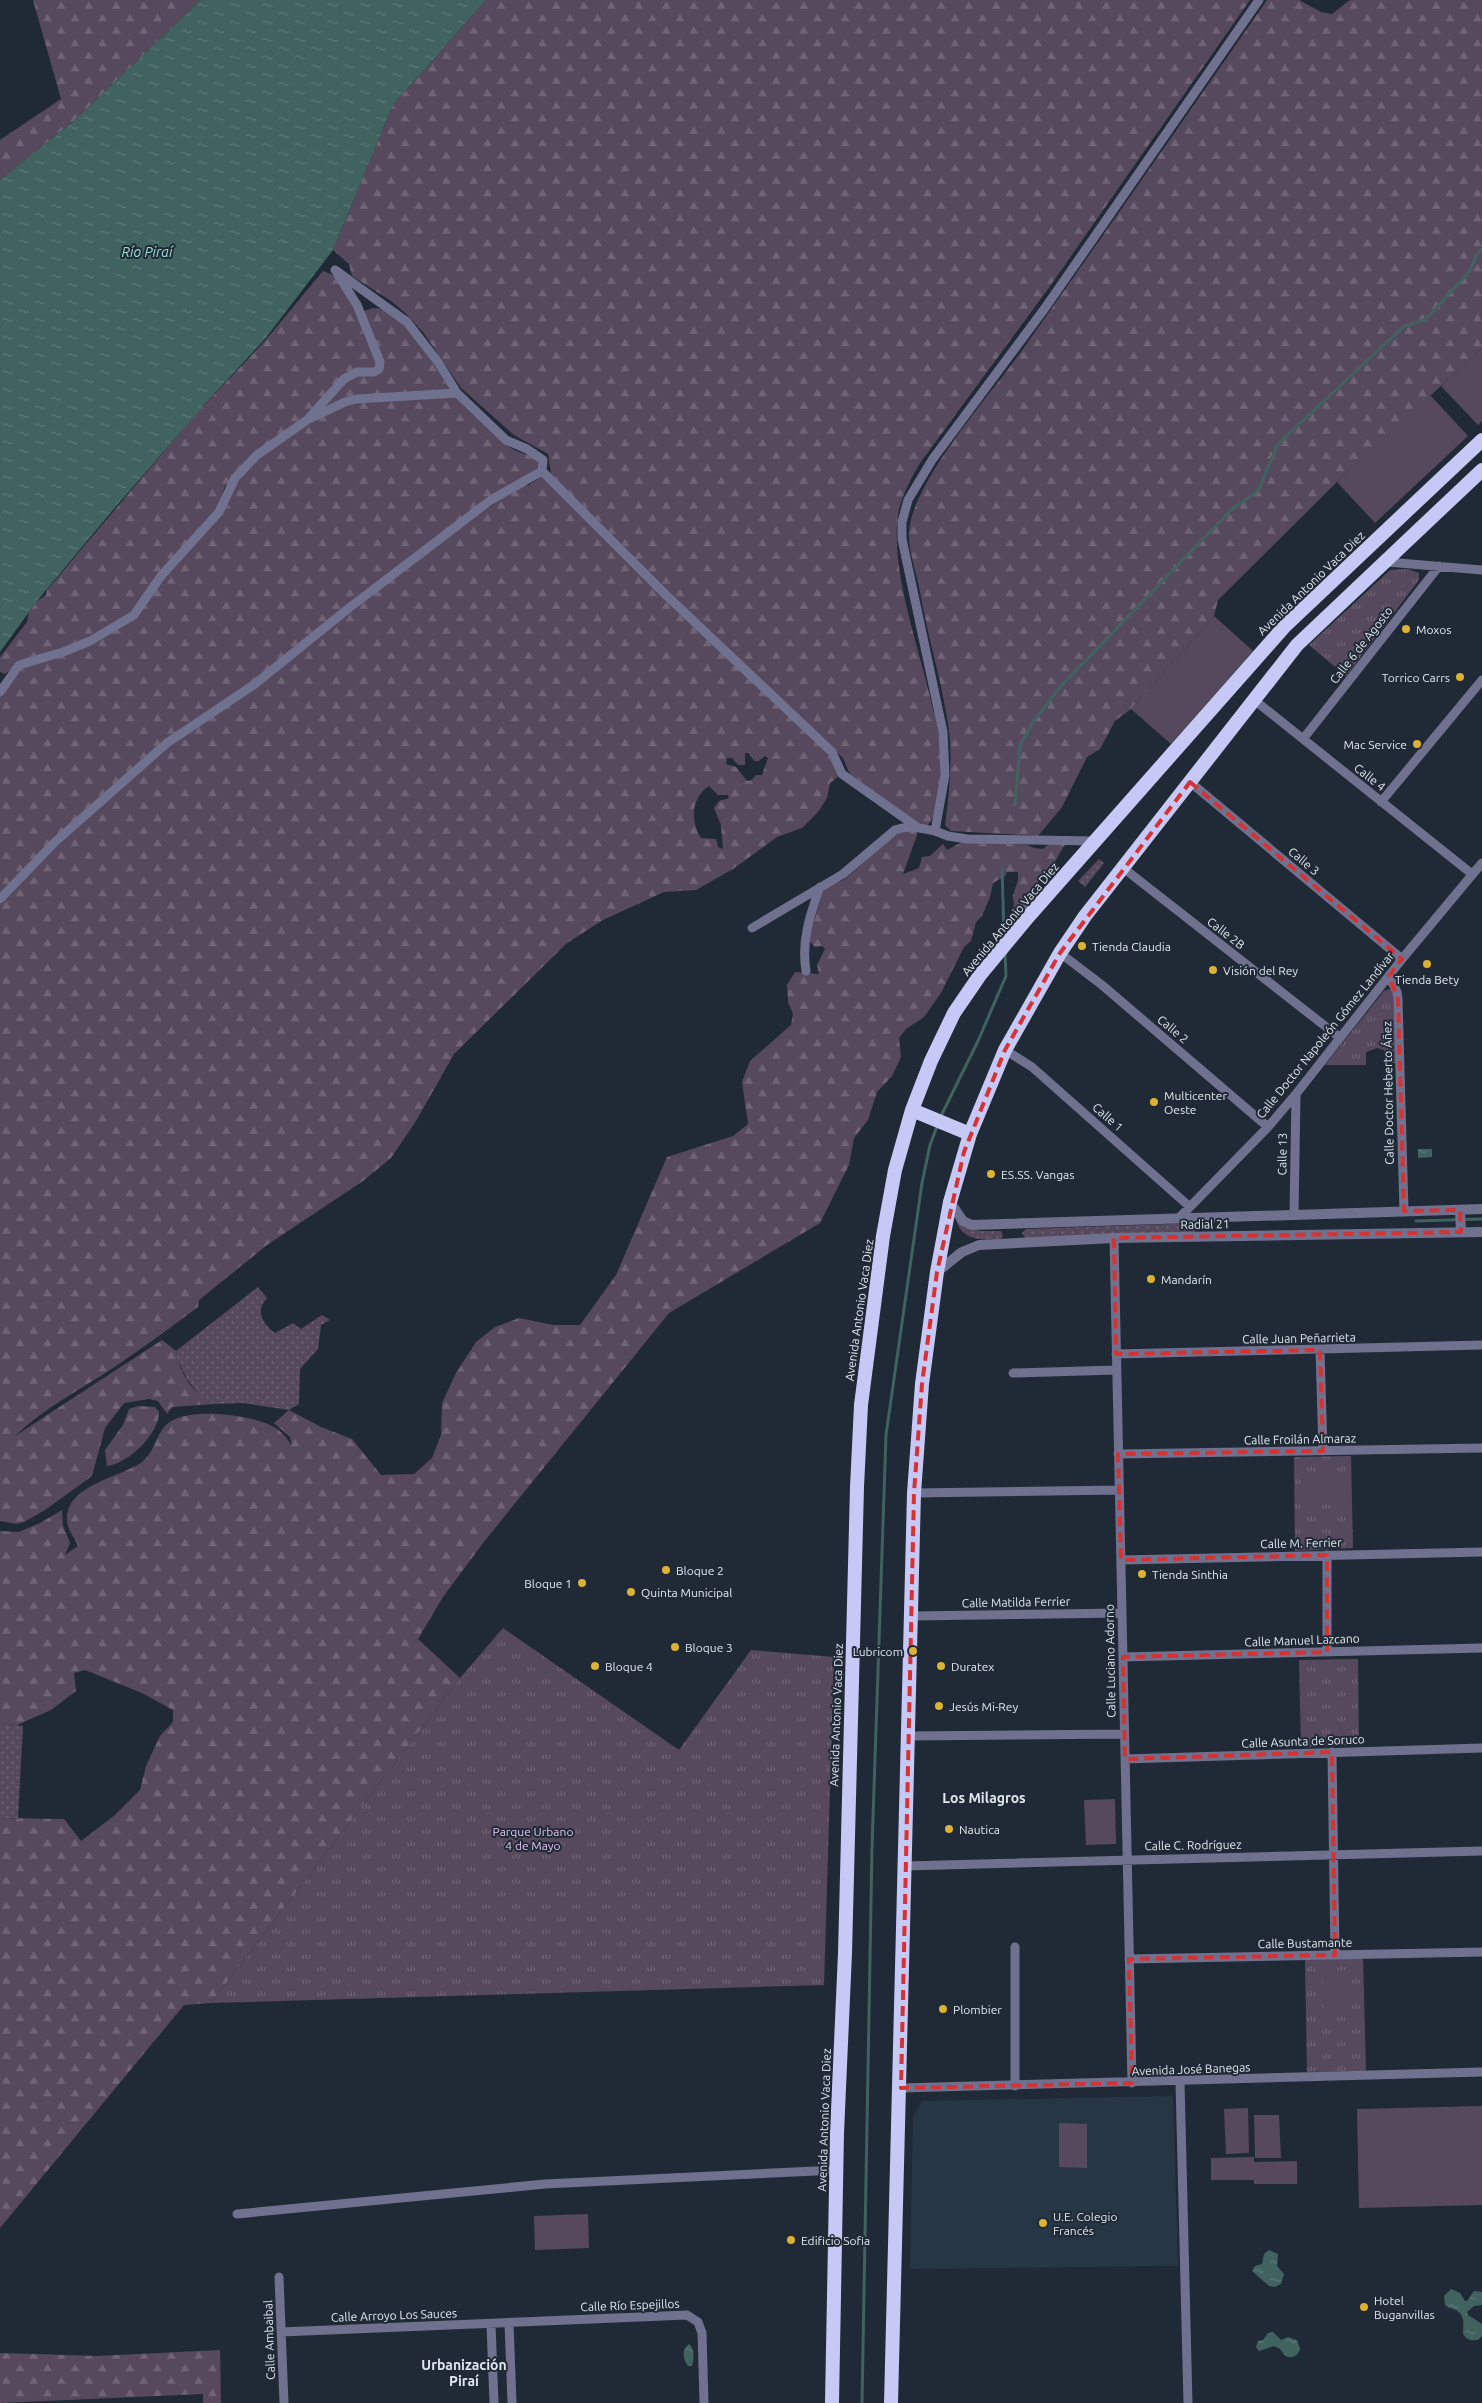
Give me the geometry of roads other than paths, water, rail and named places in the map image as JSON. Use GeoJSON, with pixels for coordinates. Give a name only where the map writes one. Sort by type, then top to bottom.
{"type":"FeatureCollection","features":[{"type":"Feature","properties":{"kind":"highway","name":"Avenida Antonio Vaca Diez"},"geometry":{"type":"LineString","coordinates":[[832,2403],[837,2170],[861,1405],[883,1236],[895,1170],[917,1112],[931,1061],[954,1013],[980,975],[1028,917],[1284,627],[1482,440]]}},
{"type":"Feature","properties":{"kind":"highway"},"geometry":{"type":"LineString","coordinates":[[891,2403],[914,1493],[922,1384],[937,1272],[950,1202],[970,1134],[1005,1050],[1060,953],[1122,867],[1297,645],[1387,562],[1482,470]]}},
{"type":"Feature","properties":{"kind":"highway"},"geometry":{"type":"LineString","coordinates":[[917,1112],[970,1134]]}},
{"type":"Feature","properties":{"kind":"street"},"geometry":{"type":"LineString","coordinates":[[935,831],[945,775],[944,732],[902,539],[902,522],[908,500],[932,460],[1045,308],[1259,0]]}},
{"type":"Feature","properties":{"kind":"street"},"geometry":{"type":"LineString","coordinates":[[307,420],[344,380],[357,372],[374,372],[379,369],[380,362],[357,305],[335,270],[407,322],[438,362],[457,393],[506,440],[527,449],[543,460],[542,471]]}},
{"type":"Feature","properties":{"kind":"street"},"geometry":{"type":"LineString","coordinates":[[0,692],[19,666],[90,641],[134,615],[161,576],[219,512],[228,490],[240,473],[256,455],[307,420],[345,402],[357,399],[457,393]]}},
{"type":"Feature","properties":{"kind":"street"},"geometry":{"type":"LineString","coordinates":[[542,471],[666,595],[832,752],[842,774],[917,827]]}},
{"type":"Feature","properties":{"kind":"street"},"geometry":{"type":"LineString","coordinates":[[0,899],[55,842],[167,743],[255,684],[349,608],[491,500],[542,471]]}},
{"type":"Feature","properties":{"kind":"street"},"geometry":{"type":"LineString","coordinates":[[1387,562],[1482,570]]}},
{"type":"Feature","properties":{"kind":"street","name":"Calle 6 de Agosto"},"geometry":{"type":"LineString","coordinates":[[1303,739],[1439,566]]}},
{"type":"Feature","properties":{"kind":"street"},"geometry":{"type":"LineString","coordinates":[[1381,802],[1482,680]]}},
{"type":"Feature","properties":{"kind":"street","name":"Calle 4"},"geometry":{"type":"LineString","coordinates":[[1253,699],[1472,874]]}},
{"type":"Feature","properties":{"kind":"street","name":"Calle 3"},"geometry":{"type":"LineString","coordinates":[[1190,782],[1402,959]]}},
{"type":"Feature","properties":{"kind":"street"},"geometry":{"type":"LineString","coordinates":[[752,928],[843,874],[894,830],[904,827],[917,827],[948,836],[967,839],[1096,841]]}},
{"type":"Feature","properties":{"kind":"street","name":"Calle Doctor Napoleón Gómez Landívar"},"geometry":{"type":"LineString","coordinates":[[1180,1217],[1268,1127],[1402,959],[1482,864]]}},
{"type":"Feature","properties":{"kind":"street","name":"Calle 2B"},"geometry":{"type":"LineString","coordinates":[[1122,867],[1339,1037]]}},
{"type":"Feature","properties":{"kind":"street"},"geometry":{"type":"LineString","coordinates":[[806,971],[805,936],[820,887]]}},
{"type":"Feature","properties":{"kind":"street","name":"Calle 2"},"geometry":{"type":"LineString","coordinates":[[1060,953],[1102,985],[1268,1127]]}},
{"type":"Feature","properties":{"kind":"street","name":"Calle Doctor Heberto Áñez"},"geometry":{"type":"LineString","coordinates":[[1389,976],[1397,992],[1398,999],[1404,1211]]}},
{"type":"Feature","properties":{"kind":"street","name":"Calle 1"},"geometry":{"type":"LineString","coordinates":[[1005,1050],[1032,1066],[1190,1207]]}},
{"type":"Feature","properties":{"kind":"street","name":"Calle 13"},"geometry":{"type":"LineString","coordinates":[[1294,1214],[1296,1094]]}},
{"type":"Feature","properties":{"kind":"street","name":"Radial 21"},"geometry":{"type":"LineString","coordinates":[[950,1202],[963,1221],[972,1225],[1404,1211],[1460,1212],[1482,1209]]}},
{"type":"Feature","properties":{"kind":"street"},"geometry":{"type":"LineString","coordinates":[[1460,1212],[1461,1230]]}},
{"type":"Feature","properties":{"kind":"street"},"geometry":{"type":"LineString","coordinates":[[1013,1225],[1013,1242]]}},
{"type":"Feature","properties":{"kind":"street","name":"Radial 21"},"geometry":{"type":"LineString","coordinates":[[937,1272],[962,1252],[979,1245],[1013,1242],[1461,1230],[1482,1232]]}},
{"type":"Feature","properties":{"kind":"street","name":"Calle Luciano Adorno"},"geometry":{"type":"LineString","coordinates":[[1114,1238],[1132,2083]]}},
{"type":"Feature","properties":{"kind":"street","name":"Calle Juan Peñarrieta"},"geometry":{"type":"LineString","coordinates":[[1116,1354],[1482,1345]]}},
{"type":"Feature","properties":{"kind":"street"},"geometry":{"type":"LineString","coordinates":[[1320,1350],[1323,1451]]}},
{"type":"Feature","properties":{"kind":"street"},"geometry":{"type":"LineString","coordinates":[[1012,1373],[1116,1370]]}},
{"type":"Feature","properties":{"kind":"street","name":"Calle Froilán Almaraz"},"geometry":{"type":"LineString","coordinates":[[1118,1454],[1482,1448]]}},
{"type":"Feature","properties":{"kind":"street"},"geometry":{"type":"LineString","coordinates":[[914,1493],[1119,1490]]}},
{"type":"Feature","properties":{"kind":"street","name":"Calle M. Ferrier"},"geometry":{"type":"LineString","coordinates":[[1121,1560],[1482,1552]]}},
{"type":"Feature","properties":{"kind":"street"},"geometry":{"type":"LineString","coordinates":[[1327,1555],[1327,1652]]}},
{"type":"Feature","properties":{"kind":"street","name":"Calle Matilda Ferrier"},"geometry":{"type":"LineString","coordinates":[[912,1616],[1122,1613]]}},
{"type":"Feature","properties":{"kind":"street","name":"Calle Manuel Lazcano"},"geometry":{"type":"LineString","coordinates":[[1123,1657],[1482,1648]]}},
{"type":"Feature","properties":{"kind":"street"},"geometry":{"type":"LineString","coordinates":[[909,1736],[1124,1734]]}},
{"type":"Feature","properties":{"kind":"street","name":"Calle Asunta de Soruco"},"geometry":{"type":"LineString","coordinates":[[1125,1759],[1482,1748]]}},
{"type":"Feature","properties":{"kind":"street"},"geometry":{"type":"LineString","coordinates":[[1332,1752],[1335,1955]]}},
{"type":"Feature","properties":{"kind":"street","name":"Calle C. Rodríguez"},"geometry":{"type":"LineString","coordinates":[[905,1866],[1482,1851]]}},
{"type":"Feature","properties":{"kind":"street"},"geometry":{"type":"LineString","coordinates":[[1015,1947],[1015,2086]]}},
{"type":"Feature","properties":{"kind":"street","name":"Calle Bustamante"},"geometry":{"type":"LineString","coordinates":[[1129,1959],[1482,1952]]}},
{"type":"Feature","properties":{"kind":"street","name":"Avenida José Banegas"},"geometry":{"type":"LineString","coordinates":[[900,2088],[1180,2082],[1482,2072]]}},
{"type":"Feature","properties":{"kind":"street"},"geometry":{"type":"LineString","coordinates":[[1180,2082],[1188,2403]]}},
{"type":"Feature","properties":{"kind":"street"},"geometry":{"type":"LineString","coordinates":[[237,2214],[545,2184],[837,2170]]}},
{"type":"Feature","properties":{"kind":"street","name":"Calle Ambaibal"},"geometry":{"type":"LineString","coordinates":[[279,2276],[284,2403]]}},
{"type":"Feature","properties":{"kind":"street","name":"Calle Río Espejillos"},"geometry":{"type":"LineString","coordinates":[[509,2323],[687,2315],[698,2322],[702,2333],[704,2403]]}},
{"type":"Feature","properties":{"kind":"street"},"geometry":{"type":"LineString","coordinates":[[509,2323],[512,2403]]}},
{"type":"Feature","properties":{"kind":"street","name":"Calle Arroyo Los Sauces"},"geometry":{"type":"LineString","coordinates":[[281,2332],[509,2323]]}},
{"type":"Feature","properties":{"kind":"street"},"geometry":{"type":"LineString","coordinates":[[491,2324],[494,2403]]}},
{"type":"Feature","properties":{"kind":"water","name":"Río Piraí"},"geometry":{"type":"Polygon","coordinates":[[[201,0],[486,0],[393,105],[333,250],[265,339],[205,404],[113,510],[37,601],[0,652],[0,180],[74,121],[201,0]]]}},
{"type":"Feature","properties":{"kind":"water"},"geometry":{"type":"Polygon","coordinates":[[[1418,1149],[1432,1149],[1432,1157],[1418,1158],[1418,1149]]]}},
{"type":"Feature","properties":{"kind":"water"},"geometry":{"type":"Polygon","coordinates":[[[1269,2250],[1278,2254],[1277,2266],[1284,2274],[1281,2284],[1275,2287],[1269,2286],[1252,2271],[1255,2266],[1262,2264],[1264,2254],[1269,2250]]]}},
{"type":"Feature","properties":{"kind":"water"},"geometry":{"type":"Polygon","coordinates":[[[1451,2289],[1460,2293],[1465,2301],[1474,2291],[1482,2292],[1482,2305],[1474,2306],[1467,2312],[1468,2315],[1482,2324],[1482,2336],[1478,2340],[1469,2340],[1463,2334],[1461,2315],[1456,2310],[1445,2305],[1444,2296],[1451,2289]]]}},
{"type":"Feature","properties":{"kind":"water"},"geometry":{"type":"Polygon","coordinates":[[[1273,2332],[1281,2340],[1288,2337],[1297,2340],[1300,2349],[1298,2353],[1288,2357],[1274,2346],[1259,2351],[1256,2347],[1258,2341],[1263,2340],[1268,2333],[1273,2332]]]}},
{"type":"Feature","properties":{"kind":"water"},"geometry":{"type":"Polygon","coordinates":[[[689,2344],[694,2357],[692,2366],[688,2366],[684,2358],[686,2346],[689,2344]]]}},
{"type":"Feature","properties":{"kind":"waterway"},"geometry":{"type":"LineString","coordinates":[[1015,805],[1020,745],[1033,722],[1061,686],[1231,510],[1258,491],[1278,444],[1403,327],[1426,319],[1469,272],[1477,254],[1482,249]]}},
{"type":"Feature","properties":{"kind":"waterway"},"geometry":{"type":"LineString","coordinates":[[1002,867],[1004,937]]}},
{"type":"Feature","properties":{"kind":"waterway"},"geometry":{"type":"LineString","coordinates":[[940,1118],[978,1041],[1006,976],[1005,951]]}},
{"type":"Feature","properties":{"kind":"waterway"},"geometry":{"type":"LineString","coordinates":[[862,2403],[872,1847],[886,1435],[922,1183],[930,1145],[938,1124]]}},
{"type":"Feature","properties":{"kind":"waterway"},"geometry":{"type":"LineString","coordinates":[[1416,1221],[1482,1219]]}},
{"type":"Feature","properties":{"kind":"place","name":"Moxos"},"geometry":{"type":"Point","coordinates":[1406,629]}},
{"type":"Feature","properties":{"kind":"place","name":"Torrico Carrs"},"geometry":{"type":"Point","coordinates":[1460,677]}},
{"type":"Feature","properties":{"kind":"place","name":"Mac Service"},"geometry":{"type":"Point","coordinates":[1417,744]}},
{"type":"Feature","properties":{"kind":"place","name":"Tienda Claudia"},"geometry":{"type":"Point","coordinates":[1082,946]}},
{"type":"Feature","properties":{"kind":"place","name":"Tienda Bety"},"geometry":{"type":"Point","coordinates":[1427,964]}},
{"type":"Feature","properties":{"kind":"place","name":"Visión del Rey"},"geometry":{"type":"Point","coordinates":[1213,970]}},
{"type":"Feature","properties":{"kind":"place","name":"Multicenter Oeste"},"geometry":{"type":"Point","coordinates":[1154,1102]}},
{"type":"Feature","properties":{"kind":"place","name":"ES.SS. Vangas"},"geometry":{"type":"Point","coordinates":[991,1174]}},
{"type":"Feature","properties":{"kind":"place","name":"Mandarín"},"geometry":{"type":"Point","coordinates":[1151,1279]}},
{"type":"Feature","properties":{"kind":"place","name":"Bloque 2"},"geometry":{"type":"Point","coordinates":[666,1570]}},
{"type":"Feature","properties":{"kind":"place","name":"Tienda Sinthia"},"geometry":{"type":"Point","coordinates":[1142,1574]}},
{"type":"Feature","properties":{"kind":"place","name":"Bloque 1"},"geometry":{"type":"Point","coordinates":[582,1583]}},
{"type":"Feature","properties":{"kind":"place","name":"Quinta Municipal"},"geometry":{"type":"Point","coordinates":[631,1592]}},
{"type":"Feature","properties":{"kind":"place","name":"Bloque 3"},"geometry":{"type":"Point","coordinates":[675,1647]}},
{"type":"Feature","properties":{"kind":"place","name":"Lubricom"},"geometry":{"type":"Point","coordinates":[913,1651]}},
{"type":"Feature","properties":{"kind":"place","name":"Bloque 4"},"geometry":{"type":"Point","coordinates":[595,1666]}},
{"type":"Feature","properties":{"kind":"place","name":"Duratex"},"geometry":{"type":"Point","coordinates":[941,1666]}},
{"type":"Feature","properties":{"kind":"place","name":"Jesús Mi-Rey"},"geometry":{"type":"Point","coordinates":[939,1706]}},
{"type":"Feature","properties":{"kind":"place","name":"Nautica"},"geometry":{"type":"Point","coordinates":[949,1829]}},
{"type":"Feature","properties":{"kind":"place","name":"Plombier"},"geometry":{"type":"Point","coordinates":[943,2009]}},
{"type":"Feature","properties":{"kind":"place","name":"U.E. Colegio Francés"},"geometry":{"type":"Point","coordinates":[1043,2223]}},
{"type":"Feature","properties":{"kind":"place","name":"Edificio Sofia"},"geometry":{"type":"Point","coordinates":[791,2240]}},
{"type":"Feature","properties":{"kind":"place","name":"Hotel Buganvillas"},"geometry":{"type":"Point","coordinates":[1364,2307]}},
{"type":"Feature","properties":{"kind":"district","name":"Los Milagros"},"geometry":{"type":"Point","coordinates":[984,1798]}},
{"type":"Feature","properties":{"kind":"district","name":"Urbanización Piraí"},"geometry":{"type":"Point","coordinates":[464,2374]}},
{"type":"Feature","properties":{"kind":"park label","name":"Parque Urbano 4 de Mayo"},"geometry":{"type":"Point","coordinates":[533,1838]}}]}
